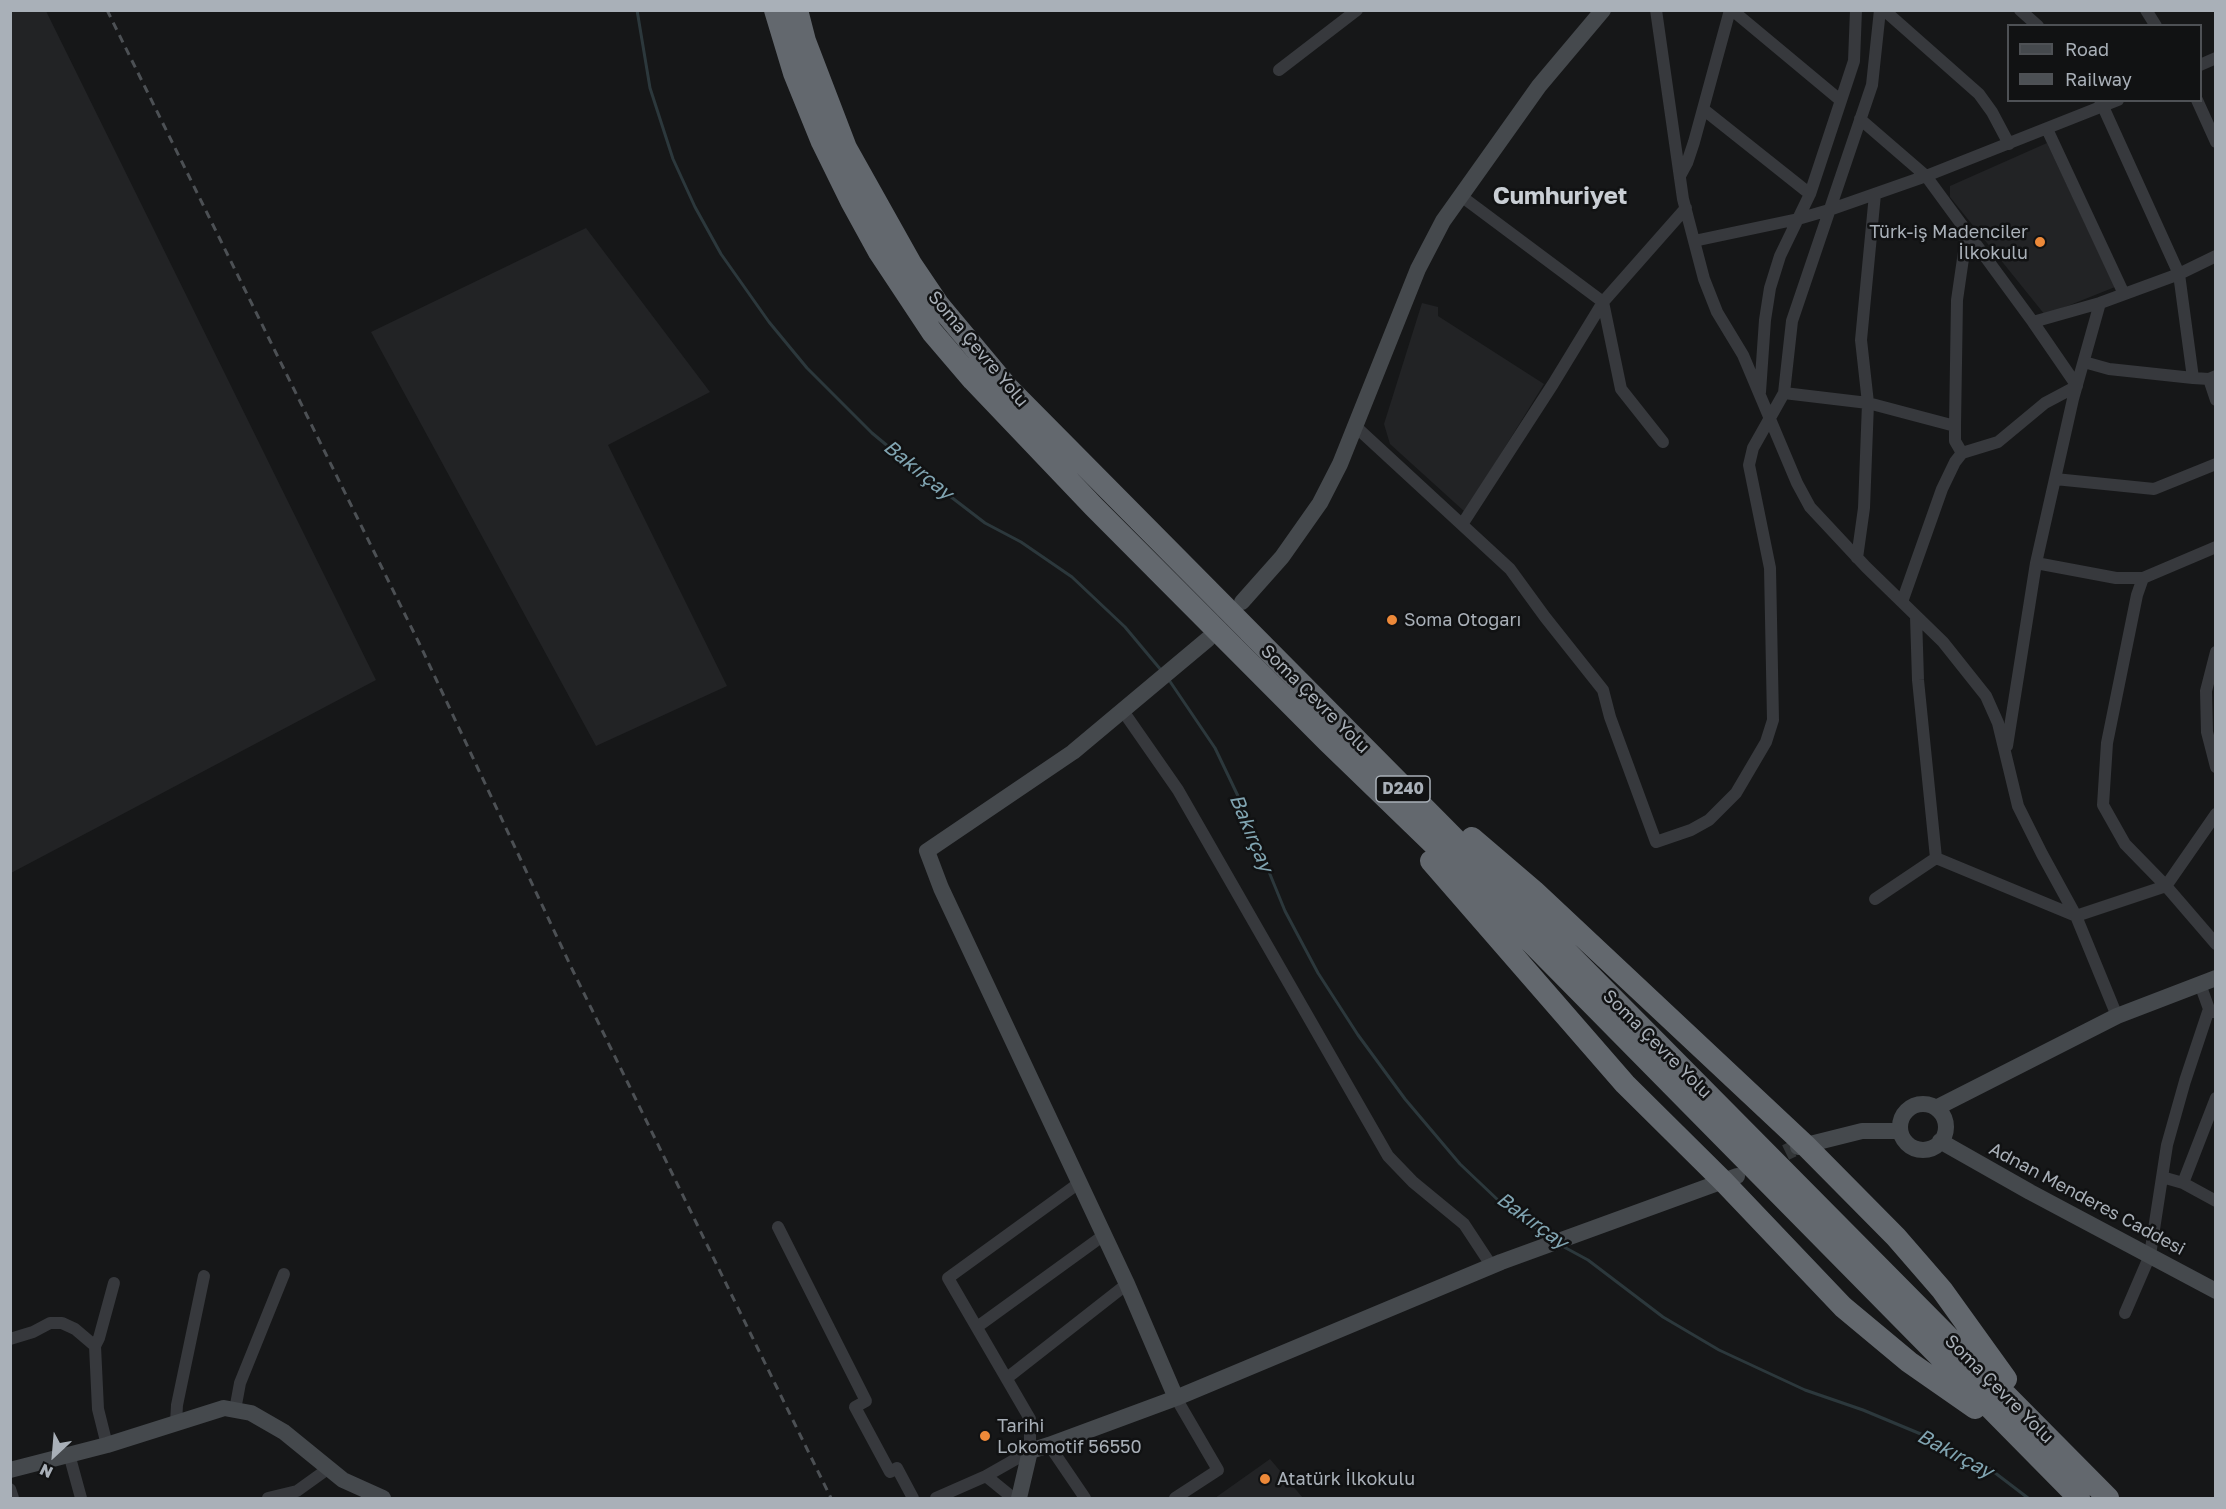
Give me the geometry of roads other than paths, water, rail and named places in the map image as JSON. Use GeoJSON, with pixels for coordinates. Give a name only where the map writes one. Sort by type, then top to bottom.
{"type":"FeatureCollection","features":[{"type":"Feature","properties":{"kind":"highway","name":"Soma Çevre Yolu"},"geometry":{"type":"LineString","coordinates":[[775,10],[794,73],[822,142],[851,201],[879,252],[932,332],[973,380],[1094,507],[1334,734],[2108,1498]]}},
{"type":"Feature","properties":{"kind":"highway","name":"Soma Çevre Yolu"},"geometry":{"type":"LineString","coordinates":[[796,10],[805,41],[846,148],[911,264],[938,304],[1009,389],[1446,856],[2079,1498]]}},
{"type":"Feature","properties":{"kind":"highway"},"geometry":{"type":"LineString","coordinates":[[1334,734],[1534,891],[1743,1088],[1799,1147],[1896,1237],[1942,1290],[1994,1365],[2083,1473]]}},
{"type":"Feature","properties":{"kind":"highway"},"geometry":{"type":"LineString","coordinates":[[1334,734],[1625,1084],[1730,1179],[1843,1307],[1909,1362],[1974,1407],[2043,1462]]}},
{"type":"Feature","properties":{"kind":"main road"},"geometry":{"type":"LineString","coordinates":[[1242,602],[1282,557],[1320,503],[1355,426],[1418,269],[1443,221],[1539,86],[1603,10]]}},
{"type":"Feature","properties":{"kind":"main road"},"geometry":{"type":"LineString","coordinates":[[1176,1398],[1128,1284],[941,888],[927,851],[1073,752],[1202,644]]}},
{"type":"Feature","properties":{"kind":"main road"},"geometry":{"type":"LineString","coordinates":[[1936,1108],[2117,1016],[2208,981]]}},
{"type":"Feature","properties":{"kind":"main road"},"geometry":{"type":"LineString","coordinates":[[1923,1104],[1936,1108],[1941,1113],[1946,1127],[1941,1142],[1921,1149],[1907,1143],[1900,1131],[1902,1117],[1910,1107],[1923,1104]]}},
{"type":"Feature","properties":{"kind":"main road"},"geometry":{"type":"LineString","coordinates":[[1799,1147],[1863,1131],[1900,1131]]}},
{"type":"Feature","properties":{"kind":"main road","name":"Adnan Menderes Caddesi"},"geometry":{"type":"LineString","coordinates":[[1941,1142],[2216,1291]]}},
{"type":"Feature","properties":{"kind":"main road"},"geometry":{"type":"LineString","coordinates":[[1019,1498],[1030,1451],[1176,1398],[1496,1263],[1730,1179]]}},
{"type":"Feature","properties":{"kind":"main road"},"geometry":{"type":"LineString","coordinates":[[10,1470],[107,1444],[224,1408],[251,1413],[284,1431],[343,1480],[383,1498]]}},
{"type":"Feature","properties":{"kind":"street"},"geometry":{"type":"LineString","coordinates":[[1279,70],[1357,10]]}},
{"type":"Feature","properties":{"kind":"street"},"geometry":{"type":"LineString","coordinates":[[1656,10],[1686,208],[1704,279],[1717,312],[1743,355],[1797,483],[1810,507],[1857,558],[1943,642],[1986,696],[1998,723],[2018,806],[2076,915],[2117,1016]]}},
{"type":"Feature","properties":{"kind":"street"},"geometry":{"type":"LineString","coordinates":[[1680,176],[1687,163],[1731,10],[1840,100]]}},
{"type":"Feature","properties":{"kind":"street"},"geometry":{"type":"LineString","coordinates":[[1760,395],[1765,320],[1770,288],[1780,256],[1810,194],[1854,61],[1856,10]]}},
{"type":"Feature","properties":{"kind":"street"},"geometry":{"type":"LineString","coordinates":[[1355,426],[1463,523],[1510,569],[1603,690],[1610,717],[1656,842],[1691,830],[1709,820],[1736,793],[1766,742],[1773,720],[1770,568],[1749,465],[1753,448],[1785,393],[1792,321],[1872,85],[1882,10]]}},
{"type":"Feature","properties":{"kind":"street"},"geometry":{"type":"LineString","coordinates":[[1882,10],[1979,94],[1992,112],[2009,144]]}},
{"type":"Feature","properties":{"kind":"street"},"geometry":{"type":"LineString","coordinates":[[2020,10],[2035,24]]}},
{"type":"Feature","properties":{"kind":"street"},"geometry":{"type":"LineString","coordinates":[[2146,10],[2155,24]]}},
{"type":"Feature","properties":{"kind":"street"},"geometry":{"type":"LineString","coordinates":[[2202,64],[2216,58]]}},
{"type":"Feature","properties":{"kind":"street"},"geometry":{"type":"LineString","coordinates":[[2198,102],[2216,142]]}},
{"type":"Feature","properties":{"kind":"street"},"geometry":{"type":"LineString","coordinates":[[1694,241],[1798,219],[1829,210],[2009,144],[2102,104],[2179,274],[2193,378]]}},
{"type":"Feature","properties":{"kind":"street"},"geometry":{"type":"LineString","coordinates":[[1702,109],[1810,194]]}},
{"type":"Feature","properties":{"kind":"street"},"geometry":{"type":"LineString","coordinates":[[1860,119],[1926,176],[2077,386]]}},
{"type":"Feature","properties":{"kind":"street"},"geometry":{"type":"LineString","coordinates":[[2047,129],[2124,294]]}},
{"type":"Feature","properties":{"kind":"street"},"geometry":{"type":"LineString","coordinates":[[1857,558],[1864,508],[1868,403],[1861,340],[1875,194]]}},
{"type":"Feature","properties":{"kind":"street"},"geometry":{"type":"LineString","coordinates":[[1461,196],[1603,302],[1621,389],[1663,442]]}},
{"type":"Feature","properties":{"kind":"street"},"geometry":{"type":"LineString","coordinates":[[1463,523],[1603,302],[1686,208]]}},
{"type":"Feature","properties":{"kind":"street"},"geometry":{"type":"LineString","coordinates":[[1962,453],[1955,441],[1955,426],[1958,300],[1966,231]]}},
{"type":"Feature","properties":{"kind":"street"},"geometry":{"type":"LineString","coordinates":[[2033,322],[2100,303],[2179,274],[2216,256]]}},
{"type":"Feature","properties":{"kind":"street"},"geometry":{"type":"LineString","coordinates":[[2006,753],[2036,563],[2077,386],[2100,303]]}},
{"type":"Feature","properties":{"kind":"street"},"geometry":{"type":"LineString","coordinates":[[2084,362],[2109,369],[2193,378],[2212,377],[2216,400]]}},
{"type":"Feature","properties":{"kind":"street"},"geometry":{"type":"LineString","coordinates":[[1902,602],[1942,489],[1962,453],[1998,442],[2045,404],[2077,386]]}},
{"type":"Feature","properties":{"kind":"street"},"geometry":{"type":"LineString","coordinates":[[1785,393],[1868,403],[1955,426]]}},
{"type":"Feature","properties":{"kind":"street"},"geometry":{"type":"LineString","coordinates":[[2055,479],[2154,489],[2216,464]]}},
{"type":"Feature","properties":{"kind":"street"},"geometry":{"type":"LineString","coordinates":[[2036,563],[2116,578],[2143,578],[2216,547]]}},
{"type":"Feature","properties":{"kind":"street"},"geometry":{"type":"LineString","coordinates":[[2143,578],[2137,595],[2107,743],[2103,805],[2125,844],[2166,886],[2216,944]]}},
{"type":"Feature","properties":{"kind":"street"},"geometry":{"type":"LineString","coordinates":[[1916,616],[1918,680],[1936,858]]}},
{"type":"Feature","properties":{"kind":"street"},"geometry":{"type":"LineString","coordinates":[[2216,652],[2206,692],[2207,732],[2216,766]]}},
{"type":"Feature","properties":{"kind":"street"},"geometry":{"type":"LineString","coordinates":[[1123,711],[1178,790],[1388,1156],[1413,1182],[1464,1224],[1496,1263]]}},
{"type":"Feature","properties":{"kind":"street"},"geometry":{"type":"LineString","coordinates":[[1936,858],[2076,915],[2166,886],[2216,814]]}},
{"type":"Feature","properties":{"kind":"street"},"geometry":{"type":"LineString","coordinates":[[1875,900],[1936,858]]}},
{"type":"Feature","properties":{"kind":"street"},"geometry":{"type":"LineString","coordinates":[[2125,1313],[2150,1255],[2170,1134],[2212,1011],[2208,981]]}},
{"type":"Feature","properties":{"kind":"street"},"geometry":{"type":"LineString","coordinates":[[2183,1183],[2216,1098]]}},
{"type":"Feature","properties":{"kind":"street"},"geometry":{"type":"LineString","coordinates":[[2162,1177],[2183,1183],[2216,1201]]}},
{"type":"Feature","properties":{"kind":"street"},"geometry":{"type":"LineString","coordinates":[[936,1498],[987,1476],[1030,1451],[1030,1419],[948,1278],[1079,1183]]}},
{"type":"Feature","properties":{"kind":"street"},"geometry":{"type":"LineString","coordinates":[[778,1227],[866,1401],[855,1407],[890,1472],[897,1468],[914,1498]]}},
{"type":"Feature","properties":{"kind":"street"},"geometry":{"type":"LineString","coordinates":[[977,1327],[1104,1235]]}},
{"type":"Feature","properties":{"kind":"street"},"geometry":{"type":"LineString","coordinates":[[236,1410],[240,1383],[285,1274]]}},
{"type":"Feature","properties":{"kind":"street"},"geometry":{"type":"LineString","coordinates":[[176,1423],[177,1405],[204,1276]]}},
{"type":"Feature","properties":{"kind":"street"},"geometry":{"type":"LineString","coordinates":[[107,1444],[98,1409],[95,1346],[114,1283]]}},
{"type":"Feature","properties":{"kind":"street"},"geometry":{"type":"LineString","coordinates":[[1007,1378],[1128,1284]]}},
{"type":"Feature","properties":{"kind":"street"},"geometry":{"type":"LineString","coordinates":[[10,1339],[33,1332],[50,1323],[62,1323],[75,1329],[95,1346]]}},
{"type":"Feature","properties":{"kind":"street"},"geometry":{"type":"LineString","coordinates":[[1176,1398],[1218,1470],[1181,1497]]}},
{"type":"Feature","properties":{"kind":"street"},"geometry":{"type":"LineString","coordinates":[[1049,1445],[1085,1498]]}},
{"type":"Feature","properties":{"kind":"street"},"geometry":{"type":"LineString","coordinates":[[69,1454],[81,1498]]}},
{"type":"Feature","properties":{"kind":"street"},"geometry":{"type":"LineString","coordinates":[[268,1498],[297,1491],[329,1468]]}},
{"type":"Feature","properties":{"kind":"street"},"geometry":{"type":"LineString","coordinates":[[987,1476],[1013,1498]]}},
{"type":"Feature","properties":{"kind":"street"},"geometry":{"type":"LineString","coordinates":[[10,1489],[13,1498]]}},
{"type":"Feature","properties":{"kind":"waterway","name":"Bakırçay"},"geometry":{"type":"LineString","coordinates":[[637,10],[650,88],[673,159],[695,207],[721,254],[769,322],[807,368],[872,433],[985,523],[1021,542],[1072,577],[1125,627],[1161,670]]}},
{"type":"Feature","properties":{"kind":"waterway","name":"Bakırçay"},"geometry":{"type":"LineString","coordinates":[[1169,680],[1215,748],[1238,796],[1285,911],[1318,973],[1358,1035],[1405,1099],[1460,1164],[1499,1201],[1551,1239]]}},
{"type":"Feature","properties":{"kind":"waterway","name":"Bakırçay"},"geometry":{"type":"LineString","coordinates":[[1564,1247],[1588,1260],[1663,1317],[1719,1350],[1805,1390],[1863,1410],[1928,1437],[1990,1469],[2028,1498]]}},
{"type":"Feature","properties":{"kind":"tunnel"},"geometry":{"type":"LineString","coordinates":[[1764,1163],[1793,1149]]}},
{"type":"Feature","properties":{"kind":"railway"},"geometry":{"type":"LineString","coordinates":[[107,10],[420,645],[573,971],[831,1498]]}},
{"type":"Feature","properties":{"kind":"place","name":"Türk-iş Madenciler İlkokulu"},"geometry":{"type":"Point","coordinates":[2040,242]}},
{"type":"Feature","properties":{"kind":"place","name":"Soma Otogarı"},"geometry":{"type":"Point","coordinates":[1392,620]}},
{"type":"Feature","properties":{"kind":"place","name":"Tarihi Lokomotif 56550"},"geometry":{"type":"Point","coordinates":[985,1436]}},
{"type":"Feature","properties":{"kind":"place","name":"Atatürk İlkokulu"},"geometry":{"type":"Point","coordinates":[1265,1479]}},
{"type":"Feature","properties":{"kind":"district","name":"Cumhuriyet"},"geometry":{"type":"Point","coordinates":[1560,196]}}]}
